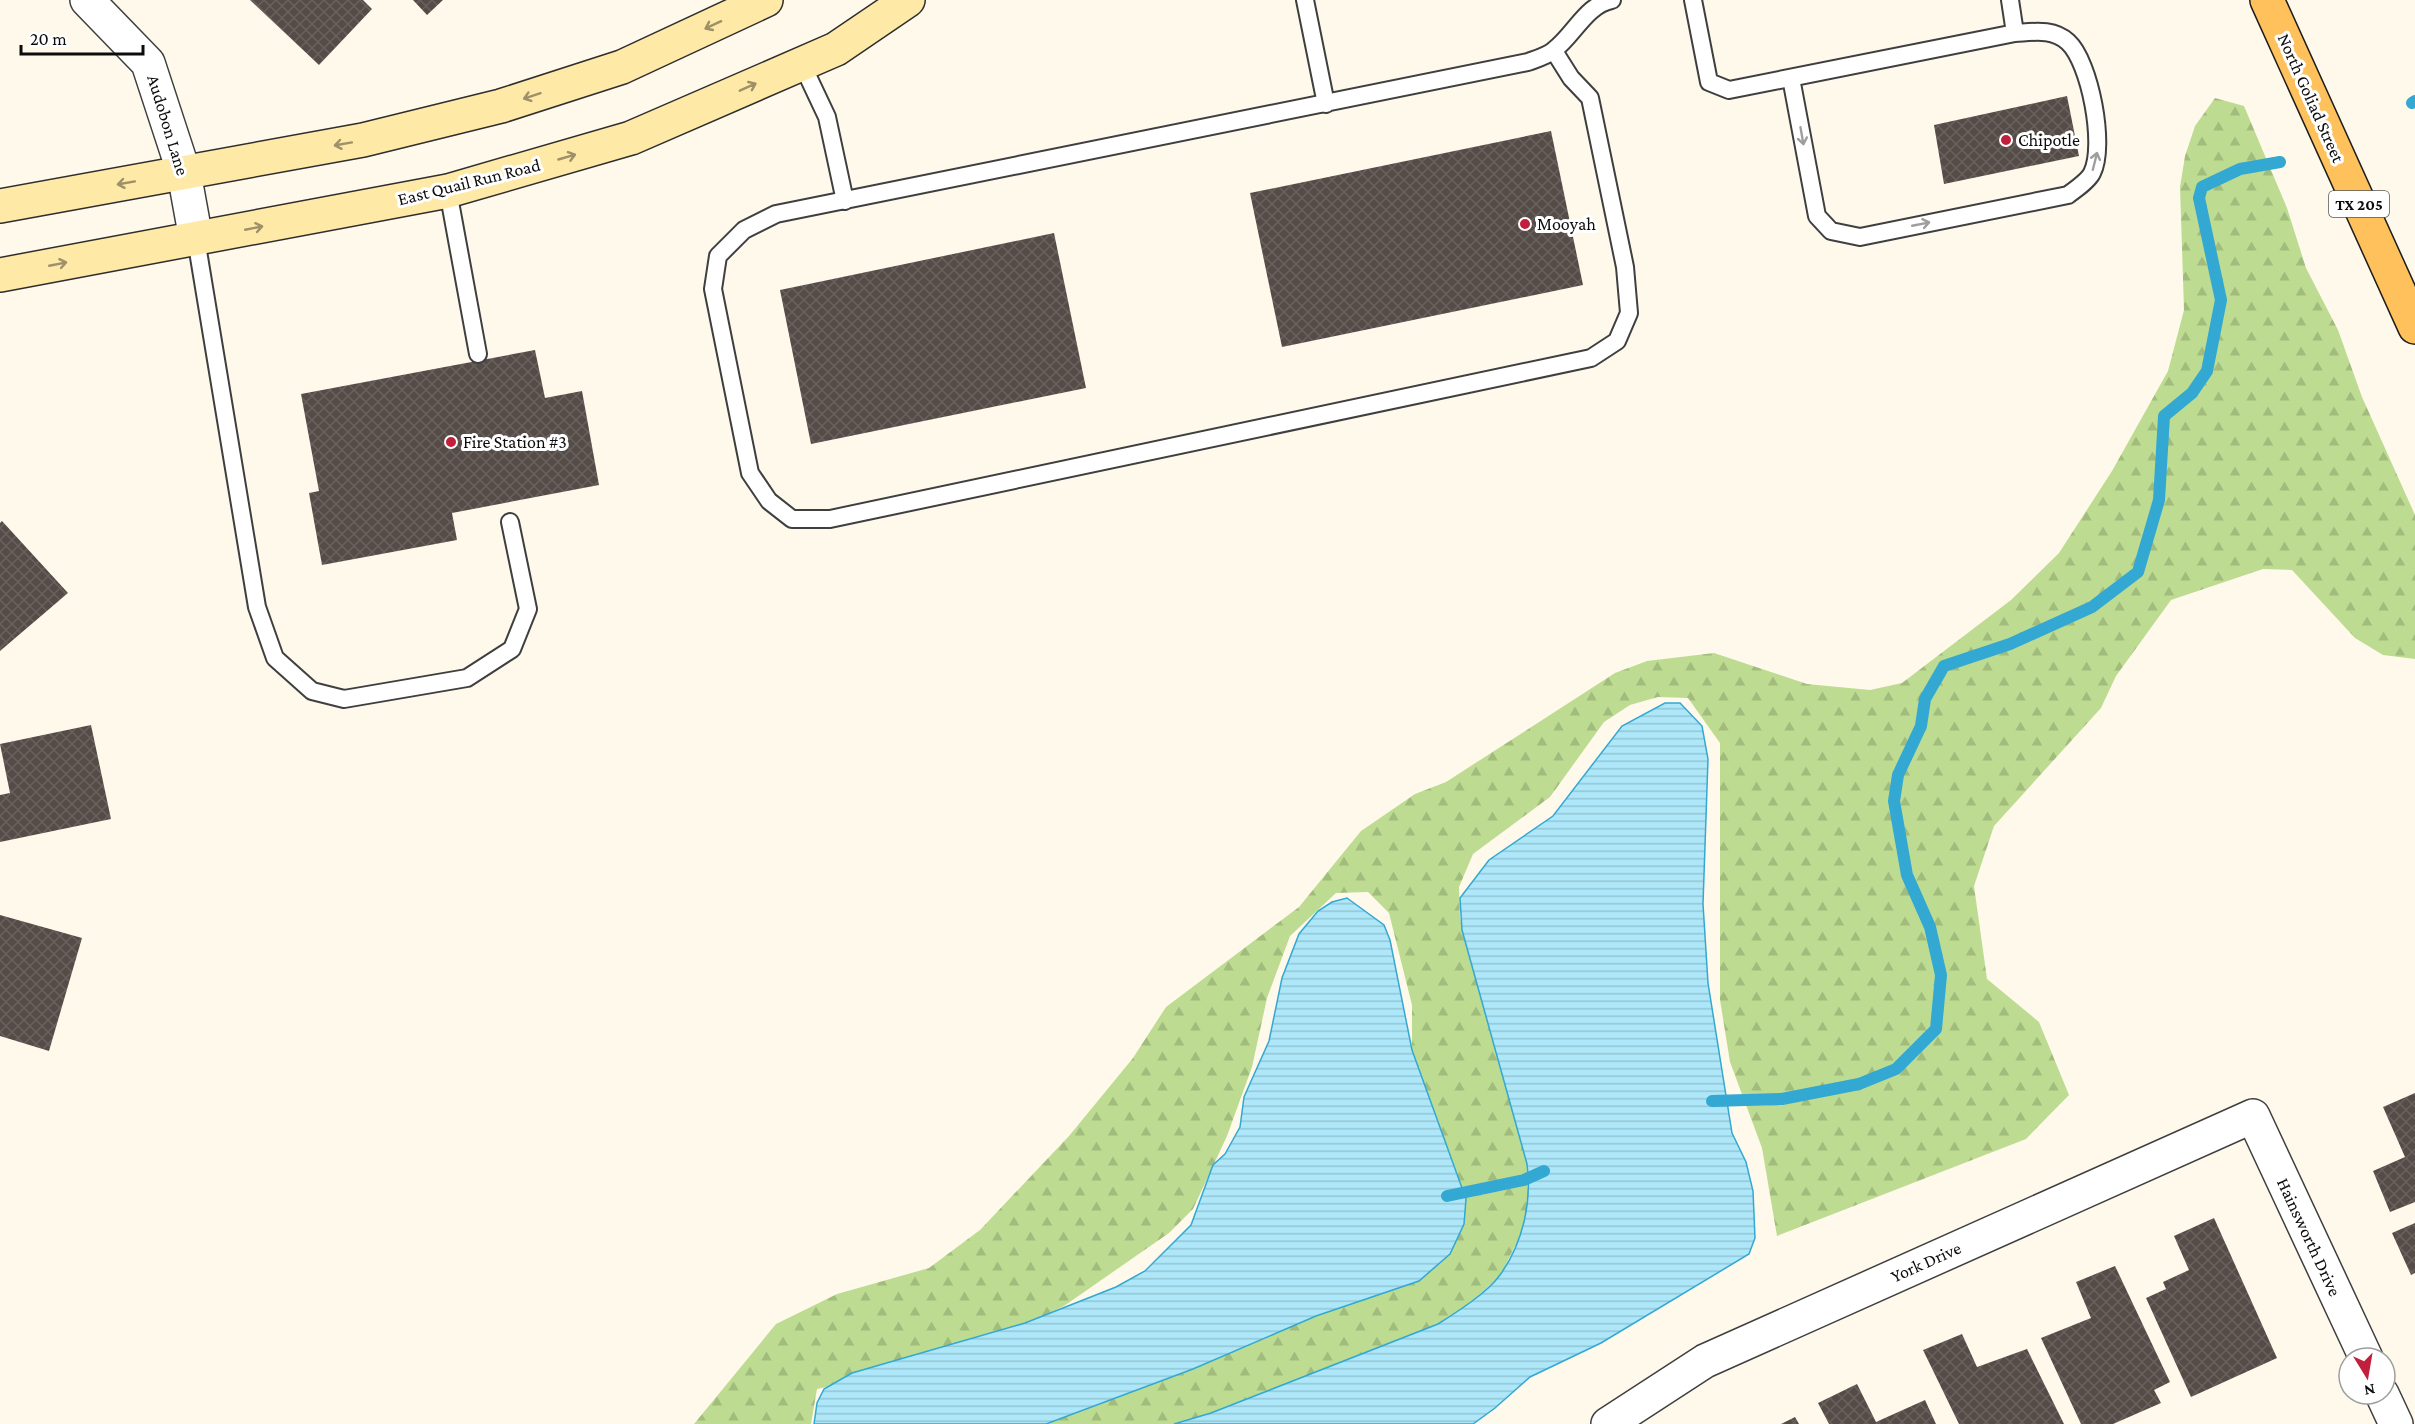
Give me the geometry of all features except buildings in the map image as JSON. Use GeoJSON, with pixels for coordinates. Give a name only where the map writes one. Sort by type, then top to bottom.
{"type":"FeatureCollection","features":[{"type":"Feature","properties":{"kind":"main road","name":"North Goliad Street"},"geometry":{"type":"LineString","coordinates":[[2266,0],[2415,327]]}},
{"type":"Feature","properties":{"kind":"street","name":"Audobon Lane"},"geometry":{"type":"LineString","coordinates":[[89,0],[148,63],[184,173],[196,239]]}},
{"type":"Feature","properties":{"kind":"street"},"geometry":{"type":"LineString","coordinates":[[0,206],[363,140],[501,106],[622,67],[766,0]]}},
{"type":"Feature","properties":{"kind":"street","name":"East Quail Run Road"},"geometry":{"type":"LineString","coordinates":[[0,275],[448,191],[631,138],[836,49],[908,0]]}},
{"type":"Feature","properties":{"kind":"street","name":"Hainsworth Drive"},"geometry":{"type":"LineString","coordinates":[[2253,1116],[2360,1346]]}},
{"type":"Feature","properties":{"kind":"street","name":"York Drive"},"geometry":{"type":"LineString","coordinates":[[1608,1424],[1704,1361],[2253,1116]]}},
{"type":"Feature","properties":{"kind":"street"},"geometry":{"type":"LineString","coordinates":[[2388,1406],[2396,1424]]}},
{"type":"Feature","properties":{"kind":"lane"},"geometry":{"type":"LineString","coordinates":[[1305,0],[1326,104]]}},
{"type":"Feature","properties":{"kind":"lane"},"geometry":{"type":"LineString","coordinates":[[1554,51],[1571,78],[1590,98],[1625,267],[1629,313],[1617,341],[1591,358],[830,519],[792,519],[769,501],[750,473],[713,289],[718,256],[744,230],[776,214],[1528,62],[1554,51],[1580,21],[1607,1],[1612,0]]}},
{"type":"Feature","properties":{"kind":"lane"},"geometry":{"type":"LineString","coordinates":[[1693,0],[1709,82],[1729,90],[2015,33],[2046,31],[2068,42],[2085,71],[2096,119],[2098,153],[2092,174],[2068,195],[1860,237],[1831,231],[1817,216],[1791,78]]}},
{"type":"Feature","properties":{"kind":"lane"},"geometry":{"type":"LineString","coordinates":[[2010,0],[2015,33]]}},
{"type":"Feature","properties":{"kind":"lane"},"geometry":{"type":"LineString","coordinates":[[802,64],[827,117],[845,201]]}},
{"type":"Feature","properties":{"kind":"lane"},"geometry":{"type":"LineString","coordinates":[[448,191],[478,354]]}},
{"type":"Feature","properties":{"kind":"lane"},"geometry":{"type":"LineString","coordinates":[[196,239],[257,607],[275,658],[312,691],[344,699],[467,678],[512,649],[528,609],[510,522]]}},
{"type":"Feature","properties":{"kind":"green space"},"geometry":{"type":"Polygon","coordinates":[[[2215,98],[2244,106],[2287,208],[2306,268],[2338,330],[2362,397],[2415,515],[2415,659],[2383,655],[2355,638],[2292,570],[2263,569],[2171,600],[2116,676],[2101,708],[1994,826],[1974,886],[1987,979],[2039,1022],[2069,1095],[2026,1139],[1777,1236],[1762,1148],[1730,1062],[1720,1000],[1720,743],[1688,698],[1658,697],[1630,705],[1604,722],[1550,797],[1473,854],[1459,887],[1460,918],[1527,1164],[1528,1204],[1521,1234],[1500,1276],[1465,1307],[1438,1324],[1211,1413],[1174,1424],[1046,1424],[1193,1369],[1316,1316],[1419,1281],[1466,1199],[1412,1050],[1412,1005],[1389,913],[1368,892],[1336,893],[1290,936],[1267,998],[1252,1067],[1227,1136],[1193,1209],[1169,1233],[1064,1306],[964,1353],[936,1363],[817,1389],[811,1424],[694,1424],[776,1324],[837,1294],[929,1268],[980,1230],[1069,1136],[1133,1058],[1166,1007],[1299,907],[1361,831],[1415,794],[1446,782],[1615,673],[1647,661],[1714,653],[1807,684],[1870,690],[1902,683],[2011,600],[2059,553],[2112,471],[2168,371],[2184,310],[2180,187],[2185,156],[2195,126],[2215,98]]]}},
{"type":"Feature","properties":{"kind":"water"},"geometry":{"type":"Polygon","coordinates":[[[1665,703],[1680,703],[1702,726],[1708,759],[1703,904],[1708,983],[1732,1133],[1746,1162],[1753,1191],[1755,1238],[1749,1254],[1601,1343],[1530,1377],[1473,1424],[1174,1424],[1211,1413],[1438,1324],[1480,1295],[1500,1275],[1515,1250],[1524,1222],[1528,1193],[1527,1164],[1462,930],[1460,898],[1489,860],[1553,816],[1622,726],[1665,703]]]}},
{"type":"Feature","properties":{"kind":"water"},"geometry":{"type":"Polygon","coordinates":[[[1347,898],[1384,925],[1390,940],[1412,1050],[1466,1199],[1464,1224],[1450,1254],[1419,1281],[1316,1316],[1193,1369],[1046,1424],[814,1424],[817,1403],[824,1389],[852,1373],[1025,1323],[1116,1287],[1145,1271],[1191,1225],[1213,1165],[1225,1154],[1240,1127],[1244,1097],[1269,1041],[1282,978],[1299,934],[1318,911],[1332,902],[1347,898]]]}},
{"type":"Feature","properties":{"kind":"waterway"},"geometry":{"type":"LineString","coordinates":[[1712,1101],[1782,1099],[1859,1084],[1896,1069],[1936,1029],[1941,975],[1930,927],[1907,875],[1894,801],[1898,775],[1921,726],[1925,699],[1944,666],[2010,644],[2092,607],[2138,572],[2159,500],[2164,416],[2192,393],[2207,371],[2221,300],[2199,198],[2202,187],[2240,169],[2280,162]]}},
{"type":"Feature","properties":{"kind":"waterway"},"geometry":{"type":"LineString","coordinates":[[1447,1196],[1524,1180],[1544,1171]]}},
{"type":"Feature","properties":{"kind":"place","name":"Chipotle"},"geometry":{"type":"Point","coordinates":[2006,140]}},
{"type":"Feature","properties":{"kind":"place","name":"Mooyah"},"geometry":{"type":"Point","coordinates":[1525,224]}},
{"type":"Feature","properties":{"kind":"place","name":"Fire Station #3"},"geometry":{"type":"Point","coordinates":[451,442]}}]}
